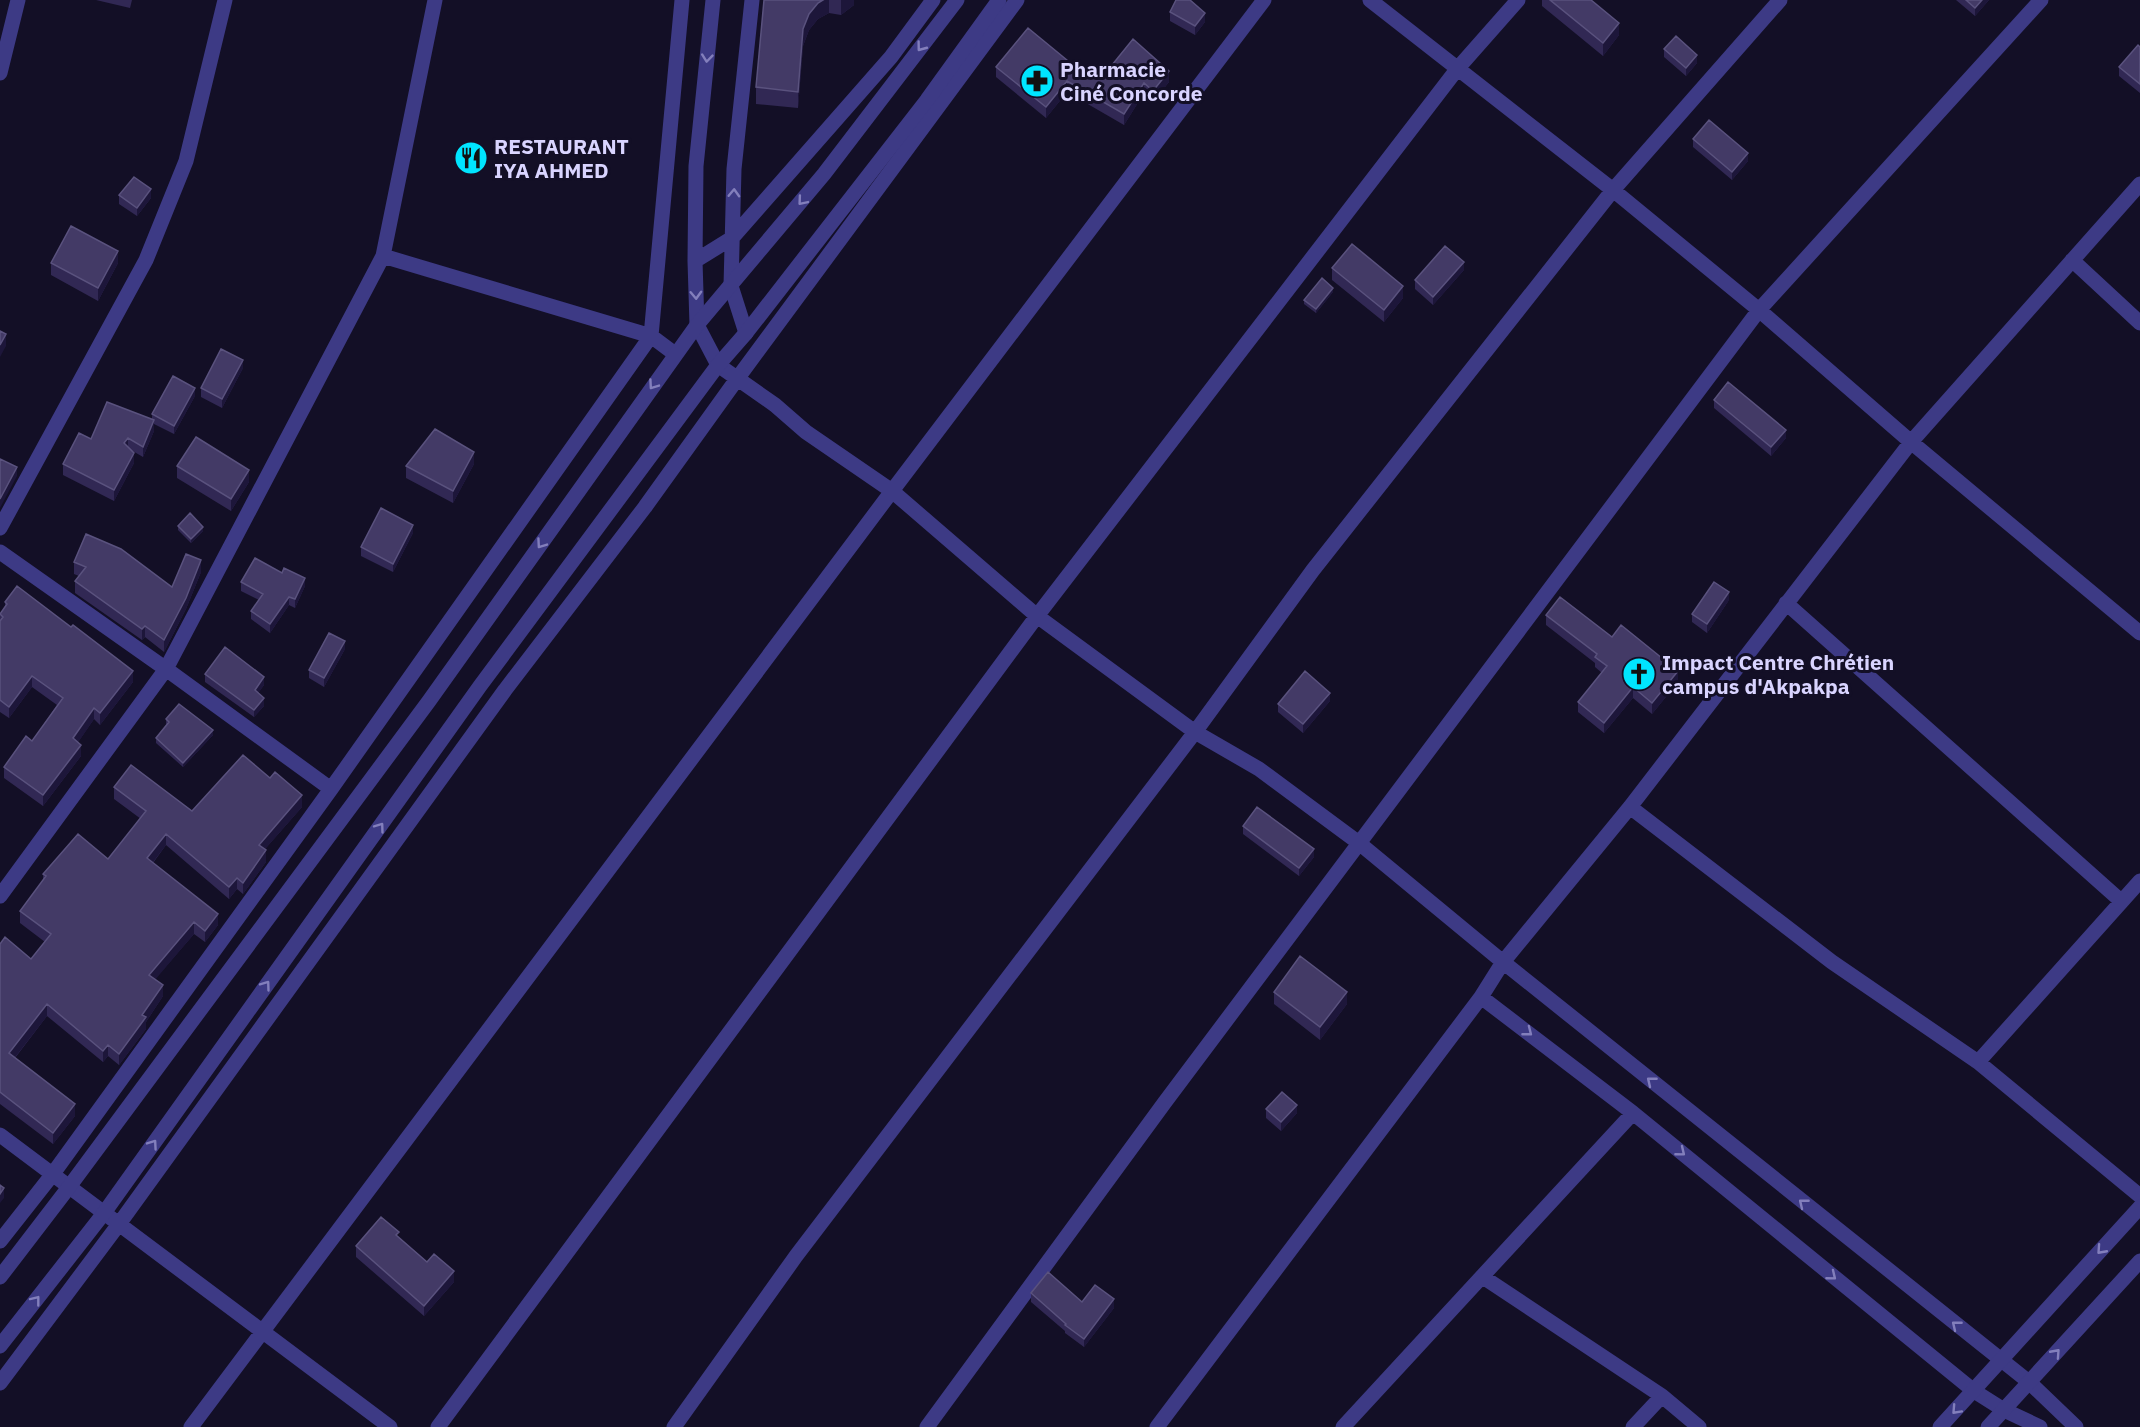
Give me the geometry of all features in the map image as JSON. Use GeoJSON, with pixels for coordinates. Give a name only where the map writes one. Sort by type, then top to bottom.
{"type":"FeatureCollection","features":[{"type":"Feature","properties":{"kind":"street"},"geometry":{"type":"LineString","coordinates":[[0,73],[18,0]]}},
{"type":"Feature","properties":{"kind":"street"},"geometry":{"type":"LineString","coordinates":[[0,528],[146,260],[186,161],[225,0]]}},
{"type":"Feature","properties":{"kind":"street"},"geometry":{"type":"LineString","coordinates":[[0,896],[166,669],[383,256],[435,0]]}},
{"type":"Feature","properties":{"kind":"street"},"geometry":{"type":"LineString","coordinates":[[0,1241],[52,1175],[331,789],[651,336],[682,0]]}},
{"type":"Feature","properties":{"kind":"street"},"geometry":{"type":"LineString","coordinates":[[713,0],[696,166],[695,261],[697,325],[718,365],[775,405],[806,432],[892,491],[1037,615],[1195,732],[1260,769],[1359,843],[1503,962],[2029,1382],[2076,1427]]}},
{"type":"Feature","properties":{"kind":"street"},"geometry":{"type":"LineString","coordinates":[[746,333],[731,286],[734,169],[752,0]]}},
{"type":"Feature","properties":{"kind":"street"},"geometry":{"type":"LineString","coordinates":[[695,261],[732,238],[891,57],[933,0]]}},
{"type":"Feature","properties":{"kind":"street"},"geometry":{"type":"LineString","coordinates":[[0,1277],[429,701],[675,354],[824,174],[957,0]]}},
{"type":"Feature","properties":{"kind":"street"},"geometry":{"type":"LineString","coordinates":[[0,1346],[104,1213],[480,686],[718,365],[746,333],[927,100],[999,0]]}},
{"type":"Feature","properties":{"kind":"street"},"geometry":{"type":"LineString","coordinates":[[0,1383],[119,1224],[505,690],[645,507],[1017,0]]}},
{"type":"Feature","properties":{"kind":"street"},"geometry":{"type":"LineString","coordinates":[[191,1427],[892,491],[1264,0]]}},
{"type":"Feature","properties":{"kind":"street"},"geometry":{"type":"LineString","coordinates":[[1370,0],[1613,190],[1759,310],[1911,442],[2140,633]]}},
{"type":"Feature","properties":{"kind":"street"},"geometry":{"type":"LineString","coordinates":[[438,1427],[1037,615],[1458,68],[1518,0]]}},
{"type":"Feature","properties":{"kind":"street"},"geometry":{"type":"LineString","coordinates":[[674,1427],[796,1256],[1195,732],[1313,570],[1613,190],[1780,0]]}},
{"type":"Feature","properties":{"kind":"street"},"geometry":{"type":"LineString","coordinates":[[927,1427],[1165,1102],[1759,310],[2041,0]]}},
{"type":"Feature","properties":{"kind":"street"},"geometry":{"type":"LineString","coordinates":[[1157,1427],[1481,997],[1503,962],[1630,807],[1911,442],[2140,184]]}},
{"type":"Feature","properties":{"kind":"street"},"geometry":{"type":"LineString","coordinates":[[383,256],[651,336],[675,354]]}},
{"type":"Feature","properties":{"kind":"street"},"geometry":{"type":"LineString","coordinates":[[2072,261],[2140,323]]}},
{"type":"Feature","properties":{"kind":"street"},"geometry":{"type":"LineString","coordinates":[[0,552],[331,789]]}},
{"type":"Feature","properties":{"kind":"street"},"geometry":{"type":"LineString","coordinates":[[1786,603],[2121,901]]}},
{"type":"Feature","properties":{"kind":"street"},"geometry":{"type":"LineString","coordinates":[[1630,807],[1832,962],[1978,1062],[2140,1197]]}},
{"type":"Feature","properties":{"kind":"street"},"geometry":{"type":"LineString","coordinates":[[1978,1062],[2140,881]]}},
{"type":"Feature","properties":{"kind":"street"},"geometry":{"type":"LineString","coordinates":[[1481,997],[1633,1113],[1974,1391],[2004,1410],[2040,1427]]}},
{"type":"Feature","properties":{"kind":"street"},"geometry":{"type":"LineString","coordinates":[[1343,1427],[1633,1113]]}},
{"type":"Feature","properties":{"kind":"street"},"geometry":{"type":"LineString","coordinates":[[0,1135],[390,1427]]}},
{"type":"Feature","properties":{"kind":"street"},"geometry":{"type":"LineString","coordinates":[[1940,1427],[2140,1207]]}},
{"type":"Feature","properties":{"kind":"street"},"geometry":{"type":"LineString","coordinates":[[1988,1427],[2140,1261]]}},
{"type":"Feature","properties":{"kind":"street"},"geometry":{"type":"LineString","coordinates":[[1483,1276],[1662,1396],[1699,1427]]}},
{"type":"Feature","properties":{"kind":"street"},"geometry":{"type":"LineString","coordinates":[[1633,1427],[1662,1396]]}},
{"type":"Feature","properties":{"kind":"building"},"geometry":{"type":"Polygon","coordinates":[[[764,0],[823,0],[809,14],[803,29],[798,92],[756,87],[764,0]]]}},
{"type":"Feature","properties":{"kind":"building"},"geometry":{"type":"Polygon","coordinates":[[[1176,0],[1190,0],[1205,13],[1195,26],[1170,12],[1176,0]]]}},
{"type":"Feature","properties":{"kind":"building"},"geometry":{"type":"Polygon","coordinates":[[[1550,0],[1591,0],[1619,23],[1603,43],[1550,0]]]}},
{"type":"Feature","properties":{"kind":"building"},"geometry":{"type":"Polygon","coordinates":[[[1966,0],[1982,0],[1975,8],[1966,0]]]}},
{"type":"Feature","properties":{"kind":"building"},"geometry":{"type":"Polygon","coordinates":[[[1028,28],[1090,79],[1100,64],[1108,70],[1133,39],[1169,71],[1153,91],[1144,83],[1124,114],[1067,81],[1046,107],[996,67],[1028,28]]]}},
{"type":"Feature","properties":{"kind":"building"},"geometry":{"type":"Polygon","coordinates":[[[1676,36],[1697,55],[1686,68],[1664,49],[1676,36]]]}},
{"type":"Feature","properties":{"kind":"building"},"geometry":{"type":"Polygon","coordinates":[[[2138,45],[2140,47],[2140,84],[2119,67],[2138,45]]]}},
{"type":"Feature","properties":{"kind":"building"},"geometry":{"type":"Polygon","coordinates":[[[1709,120],[1748,153],[1732,172],[1693,139],[1709,120]]]}},
{"type":"Feature","properties":{"kind":"building"},"geometry":{"type":"Polygon","coordinates":[[[134,177],[151,189],[137,208],[119,195],[134,177]]]}},
{"type":"Feature","properties":{"kind":"building"},"geometry":{"type":"Polygon","coordinates":[[[71,226],[118,251],[98,288],[51,263],[71,226]]]}},
{"type":"Feature","properties":{"kind":"building"},"geometry":{"type":"Polygon","coordinates":[[[1352,244],[1403,286],[1384,310],[1332,268],[1352,244]]]}},
{"type":"Feature","properties":{"kind":"building"},"geometry":{"type":"Polygon","coordinates":[[[1445,246],[1464,262],[1433,297],[1415,280],[1445,246]]]}},
{"type":"Feature","properties":{"kind":"building"},"geometry":{"type":"Polygon","coordinates":[[[1322,278],[1333,288],[1316,309],[1304,300],[1322,278]]]}},
{"type":"Feature","properties":{"kind":"building"},"geometry":{"type":"Polygon","coordinates":[[[0,331],[6,334],[0,345],[0,331]]]}},
{"type":"Feature","properties":{"kind":"building"},"geometry":{"type":"Polygon","coordinates":[[[221,349],[243,360],[222,399],[201,388],[221,349]]]}},
{"type":"Feature","properties":{"kind":"building"},"geometry":{"type":"Polygon","coordinates":[[[173,376],[195,388],[174,426],[152,414],[173,376]]]}},
{"type":"Feature","properties":{"kind":"building"},"geometry":{"type":"Polygon","coordinates":[[[1728,382],[1786,430],[1771,447],[1714,400],[1728,382]]]}},
{"type":"Feature","properties":{"kind":"building"},"geometry":{"type":"Polygon","coordinates":[[[107,402],[154,420],[143,447],[128,438],[124,443],[134,453],[114,490],[63,464],[79,433],[91,439],[107,402]]]}},
{"type":"Feature","properties":{"kind":"building"},"geometry":{"type":"Polygon","coordinates":[[[435,429],[474,452],[453,491],[406,466],[435,429]]]}},
{"type":"Feature","properties":{"kind":"building"},"geometry":{"type":"Polygon","coordinates":[[[196,437],[249,470],[231,499],[177,466],[196,437]]]}},
{"type":"Feature","properties":{"kind":"building"},"geometry":{"type":"Polygon","coordinates":[[[0,459],[17,467],[0,499],[0,459]]]}},
{"type":"Feature","properties":{"kind":"building"},"geometry":{"type":"Polygon","coordinates":[[[381,508],[413,525],[393,564],[361,547],[381,508]]]}},
{"type":"Feature","properties":{"kind":"building"},"geometry":{"type":"Polygon","coordinates":[[[190,513],[203,527],[191,539],[178,526],[190,513]]]}},
{"type":"Feature","properties":{"kind":"building"},"geometry":{"type":"Polygon","coordinates":[[[86,534],[121,549],[172,587],[186,554],[201,560],[186,598],[164,640],[145,626],[142,629],[75,581],[86,567],[74,562],[86,534]]]}},
{"type":"Feature","properties":{"kind":"building"},"geometry":{"type":"Polygon","coordinates":[[[255,558],[282,573],[284,568],[305,578],[295,599],[289,597],[270,624],[251,611],[263,594],[241,582],[255,558]]]}},
{"type":"Feature","properties":{"kind":"building"},"geometry":{"type":"Polygon","coordinates":[[[1714,582],[1729,592],[1707,624],[1692,614],[1714,582]]]}},
{"type":"Feature","properties":{"kind":"building"},"geometry":{"type":"Polygon","coordinates":[[[17,586],[133,671],[100,713],[94,708],[73,738],[81,745],[43,795],[4,767],[26,736],[32,741],[63,698],[32,676],[9,707],[0,700],[0,621],[3,617],[0,614],[7,604],[5,602],[17,586]]]}},
{"type":"Feature","properties":{"kind":"building"},"geometry":{"type":"Polygon","coordinates":[[[1560,597],[1612,637],[1621,625],[1678,671],[1652,703],[1633,687],[1604,723],[1578,702],[1607,666],[1595,657],[1597,654],[1546,615],[1560,597]]]}},
{"type":"Feature","properties":{"kind":"building"},"geometry":{"type":"Polygon","coordinates":[[[329,633],[345,641],[324,678],[309,670],[329,633]]]}},
{"type":"Feature","properties":{"kind":"building"},"geometry":{"type":"Polygon","coordinates":[[[225,647],[264,677],[255,690],[264,698],[254,710],[205,674],[225,647]]]}},
{"type":"Feature","properties":{"kind":"building"},"geometry":{"type":"Polygon","coordinates":[[[1305,671],[1330,693],[1303,724],[1278,704],[1305,671]]]}},
{"type":"Feature","properties":{"kind":"building"},"geometry":{"type":"Polygon","coordinates":[[[179,704],[213,730],[183,763],[156,738],[169,722],[166,719],[179,704]]]}},
{"type":"Feature","properties":{"kind":"building"},"geometry":{"type":"Polygon","coordinates":[[[243,755],[270,778],[275,772],[302,795],[259,845],[266,850],[243,883],[237,878],[229,887],[166,834],[147,858],[218,914],[205,931],[194,922],[149,975],[163,985],[142,1015],[146,1017],[119,1054],[108,1045],[103,1051],[47,1004],[9,1053],[75,1104],[53,1133],[0,1092],[0,944],[5,937],[31,959],[51,934],[20,911],[46,876],[43,874],[78,834],[108,859],[146,811],[114,787],[131,765],[192,811],[243,755]]]}},
{"type":"Feature","properties":{"kind":"building"},"geometry":{"type":"Polygon","coordinates":[[[1257,807],[1314,849],[1299,868],[1243,826],[1257,807]]]}},
{"type":"Feature","properties":{"kind":"building"},"geometry":{"type":"Polygon","coordinates":[[[1300,956],[1347,992],[1320,1027],[1274,992],[1300,956]]]}},
{"type":"Feature","properties":{"kind":"building"},"geometry":{"type":"Polygon","coordinates":[[[1282,1092],[1297,1105],[1281,1122],[1266,1109],[1282,1092]]]}},
{"type":"Feature","properties":{"kind":"building"},"geometry":{"type":"Polygon","coordinates":[[[381,1217],[399,1232],[396,1235],[427,1262],[434,1254],[454,1271],[424,1306],[356,1246],[381,1217]]]}},
{"type":"Feature","properties":{"kind":"building"},"geometry":{"type":"Polygon","coordinates":[[[1048,1272],[1082,1302],[1095,1285],[1114,1299],[1084,1339],[1065,1325],[1031,1293],[1048,1272]]]}},
{"type":"Feature","properties":{"kind":"place","name":"Pharmacie Ciné Concorde"},"geometry":{"type":"Point","coordinates":[1037,81]}},
{"type":"Feature","properties":{"kind":"place","name":"RESTAURANT IYA AHMED"},"geometry":{"type":"Point","coordinates":[471,158]}},
{"type":"Feature","properties":{"kind":"place","name":"Impact Centre Chrétien campus d'Akpakpa"},"geometry":{"type":"Point","coordinates":[1639,674]}}]}
